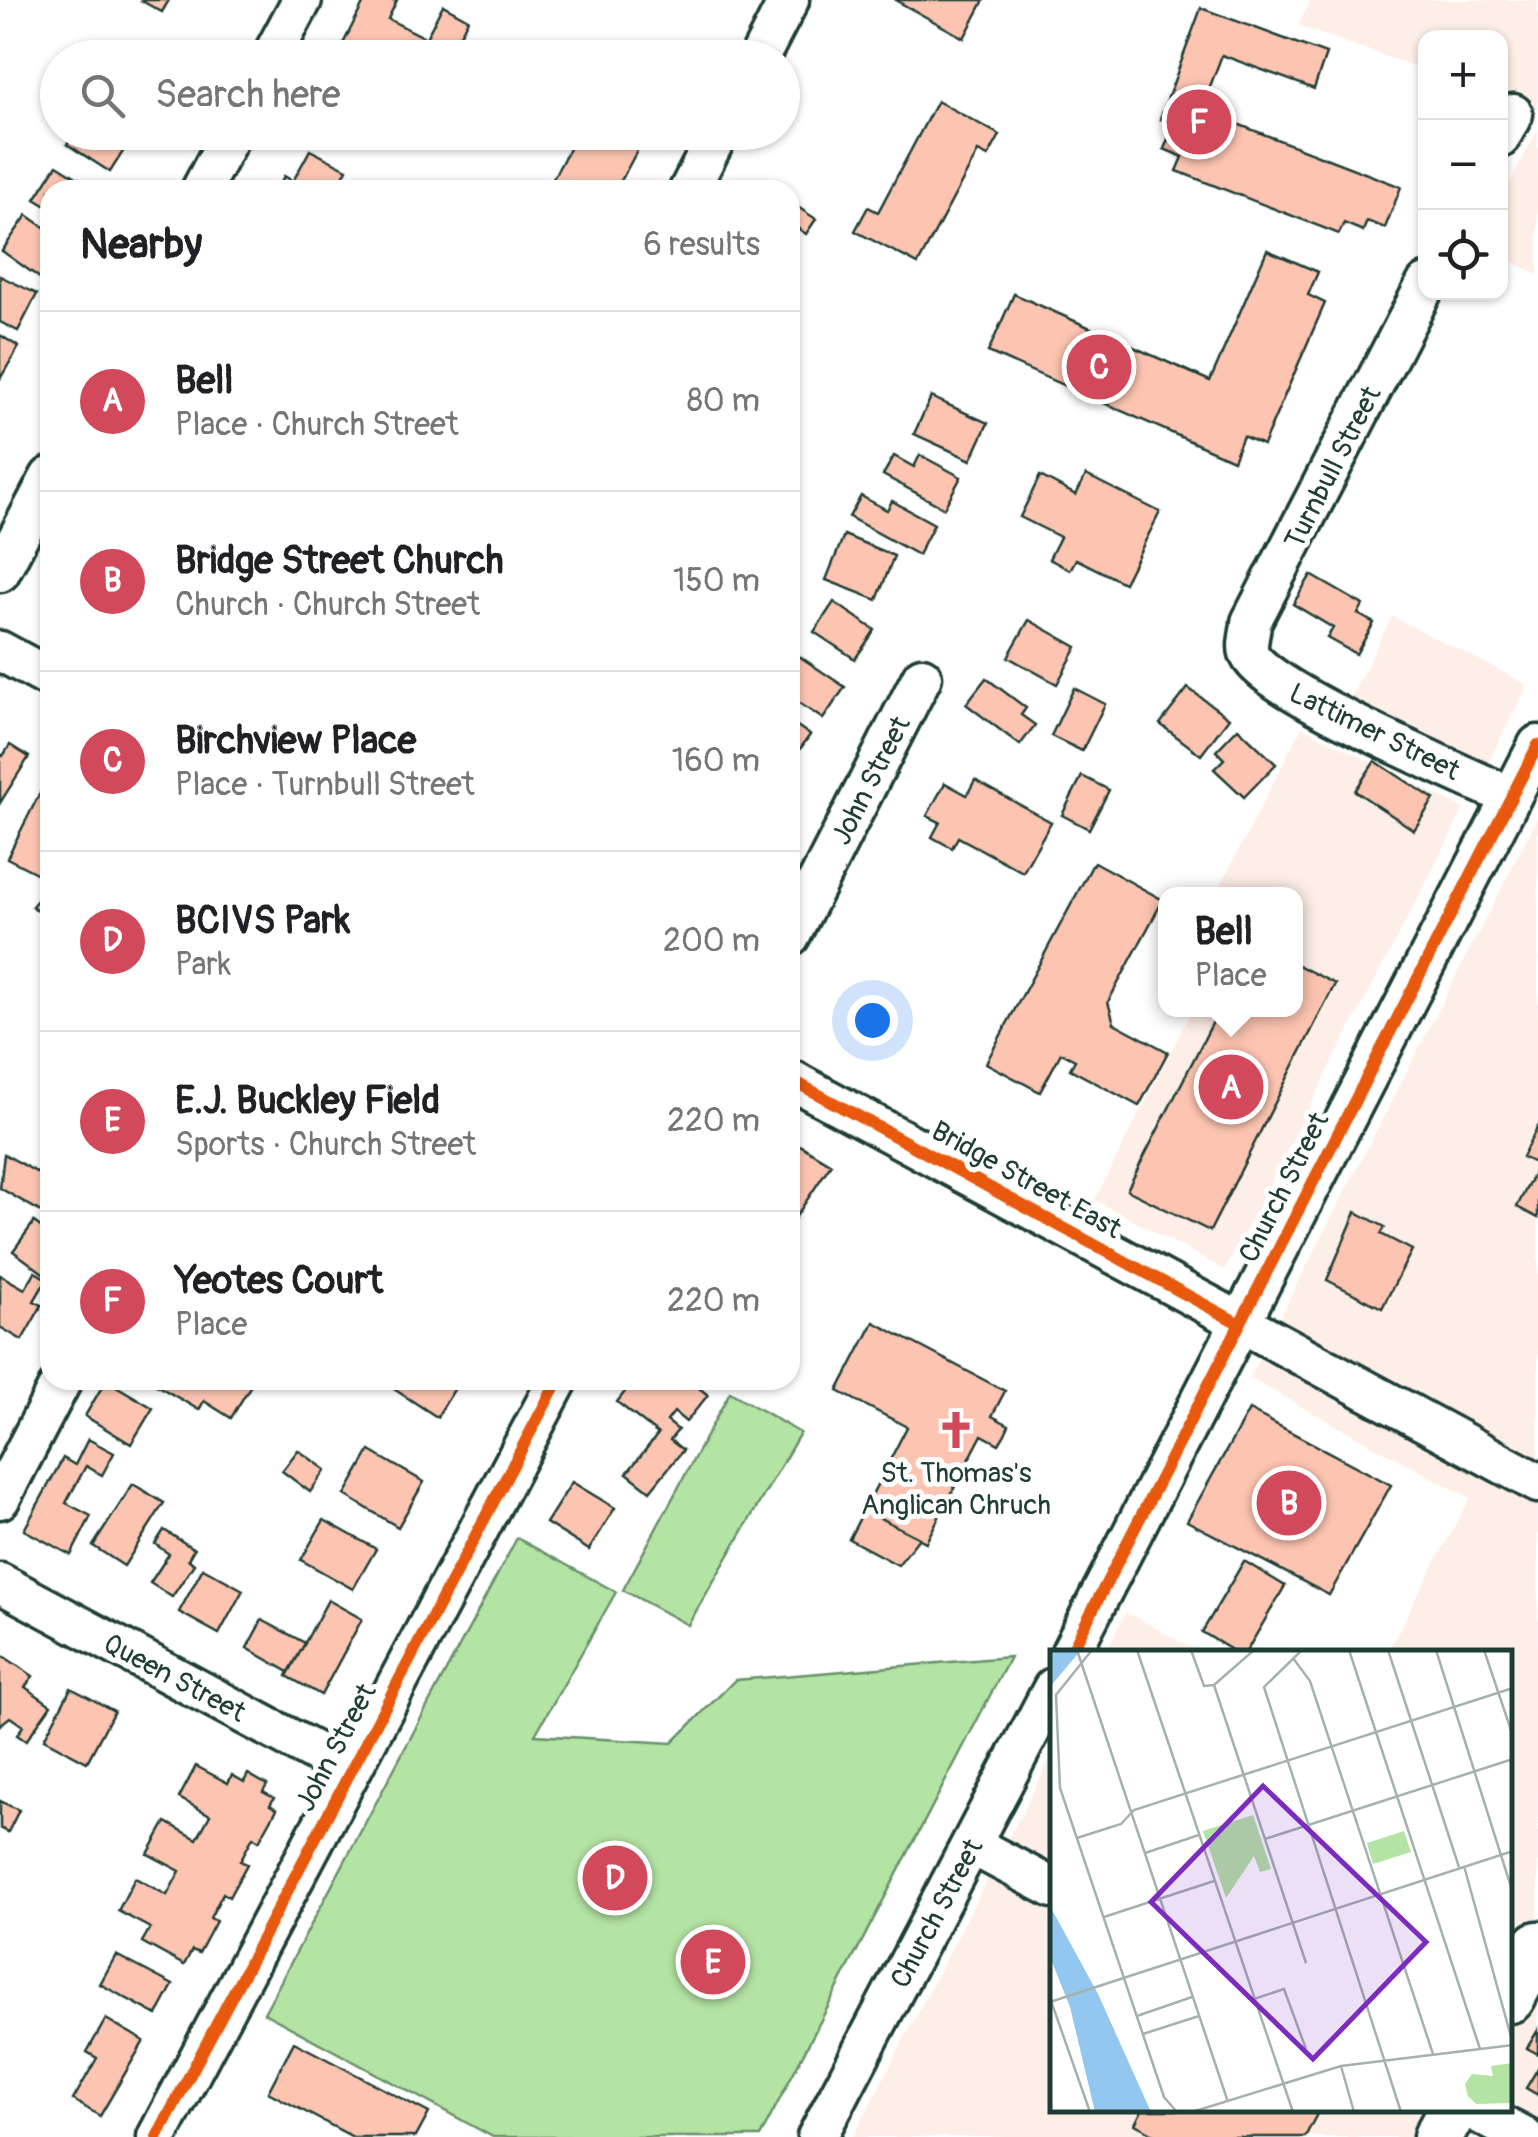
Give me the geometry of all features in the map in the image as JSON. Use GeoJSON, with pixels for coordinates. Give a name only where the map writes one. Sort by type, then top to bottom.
{"type":"FeatureCollection","features":[{"type":"Feature","properties":{"kind":"main road"},"geometry":{"type":"LineString","coordinates":[[1513,1992],[1538,1946]]}},
{"type":"Feature","properties":{"kind":"main road"},"geometry":{"type":"LineString","coordinates":[[1438,2137],[1452,2112]]}},
{"type":"Feature","properties":{"kind":"street"},"geometry":{"type":"LineString","coordinates":[[281,40],[302,0]]}},
{"type":"Feature","properties":{"kind":"street"},"geometry":{"type":"LineString","coordinates":[[768,40],[789,0]]}},
{"type":"Feature","properties":{"kind":"street"},"geometry":{"type":"LineString","coordinates":[[207,180],[223,150]]}},
{"type":"Feature","properties":{"kind":"street"},"geometry":{"type":"LineString","coordinates":[[694,180],[710,150]]}},
{"type":"Feature","properties":{"kind":"street","name":"Turnbull Street"},"geometry":{"type":"LineString","coordinates":[[1248,652],[1252,622],[1418,300]]}},
{"type":"Feature","properties":{"kind":"street"},"geometry":{"type":"LineString","coordinates":[[0,572],[40,497]]}},
{"type":"Feature","properties":{"kind":"street"},"geometry":{"type":"LineString","coordinates":[[0,651],[40,673]]}},
{"type":"Feature","properties":{"kind":"street","name":"Lattimer Street"},"geometry":{"type":"LineString","coordinates":[[1248,652],[1258,668],[1294,694],[1511,798]]}},
{"type":"Feature","properties":{"kind":"street","name":"John Street"},"geometry":{"type":"LineString","coordinates":[[800,916],[922,677]]}},
{"type":"Feature","properties":{"kind":"street","name":"Church Street"},"geometry":{"type":"LineString","coordinates":[[1073,1650],[1538,744]]}},
{"type":"Feature","properties":{"kind":"street","name":"Bridge Street East"},"geometry":{"type":"LineString","coordinates":[[800,1084],[1538,1483]]}},
{"type":"Feature","properties":{"kind":"street"},"geometry":{"type":"LineString","coordinates":[[0,1498],[57,1390]]}},
{"type":"Feature","properties":{"kind":"street","name":"John Street"},"geometry":{"type":"LineString","coordinates":[[156,2137],[553,1390]]}},
{"type":"Feature","properties":{"kind":"street","name":"Queen Street"},"geometry":{"type":"LineString","coordinates":[[0,1583],[350,1771]]}},
{"type":"Feature","properties":{"kind":"street","name":"Church Street"},"geometry":{"type":"LineString","coordinates":[[817,2137],[1050,1694]]}},
{"type":"Feature","properties":{"kind":"street"},"geometry":{"type":"LineString","coordinates":[[972,1845],[1050,1886]]}},
{"type":"Feature","properties":{"kind":"street"},"geometry":{"type":"LineString","coordinates":[[1476,2112],[1524,2137]]}},
{"type":"Feature","properties":{"kind":"shaded area"},"geometry":{"type":"Polygon","coordinates":[[[1311,0],[1538,0],[1538,109],[1508,98],[1508,30],[1418,30],[1418,68],[1298,26],[1311,0]]]}},
{"type":"Feature","properties":{"kind":"shaded area"},"geometry":{"type":"Polygon","coordinates":[[[1538,129],[1538,275],[1508,259],[1508,187],[1538,129]]]}},
{"type":"Feature","properties":{"kind":"shaded area"},"geometry":{"type":"Polygon","coordinates":[[[1392,616],[1528,685],[1485,768],[1350,699],[1392,616]]]}},
{"type":"Feature","properties":{"kind":"shaded area"},"geometry":{"type":"Polygon","coordinates":[[[1302,727],[1464,809],[1225,1270],[1095,1200],[1188,1017],[1303,1017],[1303,887],[1220,887],[1302,727]]]}},
{"type":"Feature","properties":{"kind":"shaded area"},"geometry":{"type":"Polygon","coordinates":[[[1538,817],[1538,2137],[853,2137],[1050,1759],[1050,2112],[1513,2112],[1513,1650],[1388,1650],[1470,1498],[1249,1378],[1538,817]]]}},
{"type":"Feature","properties":{"kind":"shaded area"},"geometry":{"type":"Polygon","coordinates":[[[1126,1612],[1195,1650],[1106,1650],[1126,1612]]]}},
{"type":"Feature","properties":{"kind":"green space"},"geometry":{"type":"Polygon","coordinates":[[[730,1392],[800,1433],[688,1625],[623,1590],[730,1392]]]}},
{"type":"Feature","properties":{"kind":"green space"},"geometry":{"type":"Polygon","coordinates":[[[517,1538],[616,1592],[535,1735],[672,1743],[735,1680],[1010,1657],[760,2137],[493,2137],[264,2013],[517,1538]]]}},
{"type":"Feature","properties":{"kind":"building"},"geometry":{"type":"Polygon","coordinates":[[[140,0],[169,0],[162,12],[140,0]]]}},
{"type":"Feature","properties":{"kind":"building"},"geometry":{"type":"Polygon","coordinates":[[[365,0],[397,0],[388,19],[426,38],[443,5],[468,19],[457,40],[345,40],[365,0]]]}},
{"type":"Feature","properties":{"kind":"building"},"geometry":{"type":"Polygon","coordinates":[[[895,0],[984,0],[964,38],[895,0]]]}},
{"type":"Feature","properties":{"kind":"building"},"geometry":{"type":"Polygon","coordinates":[[[1201,8],[1326,54],[1314,89],[1222,55],[1201,110],[1401,187],[1385,228],[1367,221],[1363,231],[1344,223],[1339,234],[1177,171],[1183,157],[1164,149],[1174,124],[1160,119],[1201,8]]]}},
{"type":"Feature","properties":{"kind":"building"},"geometry":{"type":"Polygon","coordinates":[[[937,101],[1000,135],[988,157],[978,152],[918,264],[855,231],[868,207],[878,212],[937,101]]]}},
{"type":"Feature","properties":{"kind":"building"},"geometry":{"type":"Polygon","coordinates":[[[76,150],[124,150],[110,172],[76,150]]]}},
{"type":"Feature","properties":{"kind":"building"},"geometry":{"type":"Polygon","coordinates":[[[310,150],[347,169],[341,180],[294,180],[310,150]]]}},
{"type":"Feature","properties":{"kind":"building"},"geometry":{"type":"Polygon","coordinates":[[[568,150],[637,150],[621,180],[552,180],[568,150]]]}},
{"type":"Feature","properties":{"kind":"building"},"geometry":{"type":"Polygon","coordinates":[[[57,165],[81,180],[47,180],[57,165]]]}},
{"type":"Feature","properties":{"kind":"building"},"geometry":{"type":"Polygon","coordinates":[[[800,209],[816,219],[806,234],[800,230],[800,209]]]}},
{"type":"Feature","properties":{"kind":"building"},"geometry":{"type":"Polygon","coordinates":[[[27,215],[40,224],[40,278],[2,251],[27,215]]]}},
{"type":"Feature","properties":{"kind":"building"},"geometry":{"type":"Polygon","coordinates":[[[1267,250],[1318,272],[1308,295],[1325,303],[1263,445],[1243,436],[1233,460],[988,352],[1014,294],[1210,381],[1267,250]]]}},
{"type":"Feature","properties":{"kind":"building"},"geometry":{"type":"Polygon","coordinates":[[[0,276],[37,294],[18,331],[0,322],[0,276]]]}},
{"type":"Feature","properties":{"kind":"building"},"geometry":{"type":"Polygon","coordinates":[[[0,335],[19,347],[0,379],[0,335]]]}},
{"type":"Feature","properties":{"kind":"building"},"geometry":{"type":"Polygon","coordinates":[[[931,397],[988,423],[971,460],[914,434],[931,397]]]}},
{"type":"Feature","properties":{"kind":"building"},"geometry":{"type":"Polygon","coordinates":[[[920,455],[961,477],[944,508],[883,475],[894,456],[914,467],[920,455]]]}},
{"type":"Feature","properties":{"kind":"building"},"geometry":{"type":"Polygon","coordinates":[[[1086,475],[1160,512],[1124,583],[1076,559],[1070,570],[1049,559],[1060,537],[1020,517],[1040,476],[1076,495],[1086,475]]]}},
{"type":"Feature","properties":{"kind":"building"},"geometry":{"type":"Polygon","coordinates":[[[861,496],[887,510],[892,501],[934,524],[918,555],[849,517],[861,496]]]}},
{"type":"Feature","properties":{"kind":"building"},"geometry":{"type":"Polygon","coordinates":[[[844,535],[894,556],[877,600],[826,580],[844,535]]]}},
{"type":"Feature","properties":{"kind":"building"},"geometry":{"type":"Polygon","coordinates":[[[1311,575],[1363,605],[1358,614],[1374,623],[1356,654],[1327,638],[1333,628],[1293,604],[1311,575]]]}},
{"type":"Feature","properties":{"kind":"building"},"geometry":{"type":"Polygon","coordinates":[[[834,602],[875,630],[855,659],[814,632],[834,602]]]}},
{"type":"Feature","properties":{"kind":"building"},"geometry":{"type":"Polygon","coordinates":[[[1029,620],[1077,647],[1057,684],[1008,657],[1029,620]]]}},
{"type":"Feature","properties":{"kind":"building"},"geometry":{"type":"Polygon","coordinates":[[[800,657],[845,687],[823,719],[800,704],[800,657]]]}},
{"type":"Feature","properties":{"kind":"building"},"geometry":{"type":"Polygon","coordinates":[[[986,678],[1026,708],[1021,715],[1035,725],[1020,745],[966,704],[986,678]]]}},
{"type":"Feature","properties":{"kind":"building"},"geometry":{"type":"Polygon","coordinates":[[[1074,688],[1105,704],[1082,751],[1051,736],[1074,688]]]}},
{"type":"Feature","properties":{"kind":"building"},"geometry":{"type":"Polygon","coordinates":[[[1188,688],[1229,718],[1201,755],[1160,724],[1188,688]]]}},
{"type":"Feature","properties":{"kind":"building"},"geometry":{"type":"Polygon","coordinates":[[[800,728],[810,735],[800,749],[800,728]]]}},
{"type":"Feature","properties":{"kind":"building"},"geometry":{"type":"Polygon","coordinates":[[[1238,728],[1276,764],[1244,797],[1214,769],[1224,759],[1216,751],[1238,728]]]}},
{"type":"Feature","properties":{"kind":"building"},"geometry":{"type":"Polygon","coordinates":[[[10,745],[29,757],[0,803],[0,754],[3,756],[10,745]]]}},
{"type":"Feature","properties":{"kind":"building"},"geometry":{"type":"Polygon","coordinates":[[[1375,761],[1434,799],[1414,830],[1355,791],[1375,761]]]}},
{"type":"Feature","properties":{"kind":"building"},"geometry":{"type":"Polygon","coordinates":[[[1082,776],[1109,790],[1089,829],[1062,815],[1082,776]]]}},
{"type":"Feature","properties":{"kind":"building"},"geometry":{"type":"Polygon","coordinates":[[[975,780],[1051,822],[1023,872],[958,837],[952,848],[932,837],[940,822],[927,816],[945,783],[967,795],[975,780]]]}},
{"type":"Feature","properties":{"kind":"building"},"geometry":{"type":"Polygon","coordinates":[[[40,793],[40,875],[7,858],[40,793]]]}},
{"type":"Feature","properties":{"kind":"building"},"geometry":{"type":"Polygon","coordinates":[[[1094,862],[1158,897],[1158,909],[1108,1002],[1114,1023],[1168,1052],[1139,1106],[1070,1069],[1075,1060],[1061,1053],[1040,1092],[986,1063],[1094,862]]]}},
{"type":"Feature","properties":{"kind":"building"},"geometry":{"type":"Polygon","coordinates":[[[40,897],[40,913],[32,906],[40,897]]]}},
{"type":"Feature","properties":{"kind":"building"},"geometry":{"type":"Polygon","coordinates":[[[1303,968],[1335,984],[1210,1231],[1127,1190],[1215,1017],[1303,1017],[1303,968]]]}},
{"type":"Feature","properties":{"kind":"building"},"geometry":{"type":"Polygon","coordinates":[[[1538,1126],[1538,1165],[1522,1157],[1538,1126]]]}},
{"type":"Feature","properties":{"kind":"building"},"geometry":{"type":"Polygon","coordinates":[[[800,1145],[831,1164],[800,1210],[800,1145]]]}},
{"type":"Feature","properties":{"kind":"building"},"geometry":{"type":"Polygon","coordinates":[[[4,1154],[38,1173],[40,1170],[40,1211],[0,1188],[4,1154]]]}},
{"type":"Feature","properties":{"kind":"building"},"geometry":{"type":"Polygon","coordinates":[[[1538,1165],[1538,1218],[1517,1207],[1538,1165]]]}},
{"type":"Feature","properties":{"kind":"building"},"geometry":{"type":"Polygon","coordinates":[[[1356,1212],[1385,1227],[1381,1234],[1412,1250],[1382,1308],[1327,1280],[1356,1212]]]}},
{"type":"Feature","properties":{"kind":"building"},"geometry":{"type":"Polygon","coordinates":[[[34,1222],[40,1226],[40,1271],[13,1251],[34,1222]]]}},
{"type":"Feature","properties":{"kind":"building"},"geometry":{"type":"Polygon","coordinates":[[[35,1272],[40,1275],[40,1291],[34,1301],[40,1308],[22,1340],[0,1327],[0,1275],[25,1289],[35,1272]]]}},
{"type":"Feature","properties":{"kind":"building","name":"St. Thomas's Anglican Chruch"},"geometry":{"type":"Polygon","coordinates":[[[874,1322],[1005,1391],[992,1416],[1009,1425],[1005,1434],[999,1444],[982,1435],[926,1542],[864,1510],[907,1427],[838,1391],[874,1322]]]}},
{"type":"Feature","properties":{"kind":"building"},"geometry":{"type":"Polygon","coordinates":[[[100,1390],[123,1390],[153,1408],[131,1444],[85,1416],[100,1390]]]}},
{"type":"Feature","properties":{"kind":"building"},"geometry":{"type":"Polygon","coordinates":[[[165,1390],[248,1390],[231,1418],[204,1401],[199,1410],[165,1390]]]}},
{"type":"Feature","properties":{"kind":"building"},"geometry":{"type":"Polygon","coordinates":[[[395,1390],[454,1390],[437,1417],[395,1390]]]}},
{"type":"Feature","properties":{"kind":"building"},"geometry":{"type":"Polygon","coordinates":[[[626,1390],[702,1390],[708,1395],[686,1422],[674,1412],[667,1421],[678,1430],[670,1440],[683,1450],[650,1491],[627,1473],[658,1434],[617,1402],[626,1390]]]}},
{"type":"Feature","properties":{"kind":"building"},"geometry":{"type":"Polygon","coordinates":[[[1249,1410],[1391,1485],[1329,1595],[1187,1521],[1249,1410]]]}},
{"type":"Feature","properties":{"kind":"building"},"geometry":{"type":"Polygon","coordinates":[[[88,1439],[114,1453],[102,1475],[86,1466],[66,1503],[91,1516],[71,1555],[24,1530],[63,1458],[75,1465],[88,1439]]]}},
{"type":"Feature","properties":{"kind":"building"},"geometry":{"type":"Polygon","coordinates":[[[298,1450],[326,1470],[310,1492],[282,1471],[298,1450]]]}},
{"type":"Feature","properties":{"kind":"building"},"geometry":{"type":"Polygon","coordinates":[[[370,1451],[424,1482],[398,1527],[345,1495],[370,1451]]]}},
{"type":"Feature","properties":{"kind":"building"},"geometry":{"type":"Polygon","coordinates":[[[572,1482],[615,1508],[589,1550],[546,1523],[572,1482]]]}},
{"type":"Feature","properties":{"kind":"building"},"geometry":{"type":"Polygon","coordinates":[[[133,1484],[164,1503],[124,1566],[93,1546],[133,1484]]]}},
{"type":"Feature","properties":{"kind":"building"},"geometry":{"type":"Polygon","coordinates":[[[864,1510],[919,1538],[898,1565],[849,1539],[864,1510]]]}},
{"type":"Feature","properties":{"kind":"building"},"geometry":{"type":"Polygon","coordinates":[[[324,1520],[376,1549],[353,1589],[301,1560],[324,1520]]]}},
{"type":"Feature","properties":{"kind":"building"},"geometry":{"type":"Polygon","coordinates":[[[164,1530],[194,1549],[188,1559],[194,1564],[172,1597],[150,1583],[169,1554],[155,1544],[164,1530]]]}},
{"type":"Feature","properties":{"kind":"building"},"geometry":{"type":"Polygon","coordinates":[[[1244,1561],[1285,1586],[1247,1650],[1232,1650],[1202,1632],[1244,1561]]]}},
{"type":"Feature","properties":{"kind":"building"},"geometry":{"type":"Polygon","coordinates":[[[203,1568],[243,1590],[219,1634],[179,1612],[203,1568]]]}},
{"type":"Feature","properties":{"kind":"building"},"geometry":{"type":"Polygon","coordinates":[[[328,1600],[362,1619],[321,1695],[287,1676],[328,1600]]]}},
{"type":"Feature","properties":{"kind":"building"},"geometry":{"type":"Polygon","coordinates":[[[262,1620],[305,1643],[289,1672],[247,1648],[262,1620]]]}},
{"type":"Feature","properties":{"kind":"building"},"geometry":{"type":"Polygon","coordinates":[[[0,1654],[33,1676],[25,1687],[51,1705],[26,1741],[17,1735],[23,1726],[10,1717],[0,1725],[0,1654]]]}},
{"type":"Feature","properties":{"kind":"building"},"geometry":{"type":"Polygon","coordinates":[[[71,1688],[114,1711],[87,1762],[44,1739],[71,1688]]]}},
{"type":"Feature","properties":{"kind":"building"},"geometry":{"type":"Polygon","coordinates":[[[196,1766],[228,1783],[232,1775],[244,1782],[248,1774],[267,1785],[263,1792],[274,1798],[270,1805],[277,1809],[259,1841],[253,1837],[240,1861],[247,1864],[229,1897],[223,1893],[210,1918],[216,1921],[199,1953],[192,1950],[184,1965],[142,1942],[150,1928],[118,1911],[135,1878],[167,1895],[180,1871],[148,1854],[166,1822],[197,1839],[210,1815],[179,1798],[196,1766]]]}},
{"type":"Feature","properties":{"kind":"building"},"geometry":{"type":"Polygon","coordinates":[[[0,1801],[19,1810],[8,1832],[0,1828],[0,1801]]]}},
{"type":"Feature","properties":{"kind":"building"},"geometry":{"type":"Polygon","coordinates":[[[116,1955],[173,1985],[157,2015],[100,1984],[116,1955]]]}},
{"type":"Feature","properties":{"kind":"building"},"geometry":{"type":"Polygon","coordinates":[[[106,2019],[144,2041],[100,2116],[73,2100],[97,2058],[87,2052],[106,2019]]]}},
{"type":"Feature","properties":{"kind":"building"},"geometry":{"type":"Polygon","coordinates":[[[1538,2030],[1538,2054],[1527,2048],[1538,2030]]]}},
{"type":"Feature","properties":{"kind":"building"},"geometry":{"type":"Polygon","coordinates":[[[294,2042],[429,2113],[416,2137],[353,2137],[268,2092],[294,2042]]]}},
{"type":"Feature","properties":{"kind":"building"},"geometry":{"type":"Polygon","coordinates":[[[1538,2068],[1538,2095],[1526,2088],[1538,2068]]]}},
{"type":"Feature","properties":{"kind":"building"},"geometry":{"type":"Polygon","coordinates":[[[1141,2112],[1318,2112],[1305,2137],[1160,2137],[1135,2124],[1141,2112]]]}},
{"type":"Feature","properties":{"kind":"cycle path"},"geometry":{"type":"LineString","coordinates":[[1072,1650],[1538,745]]}},
{"type":"Feature","properties":{"kind":"cycle path"},"geometry":{"type":"LineString","coordinates":[[800,1084],[1240,1324]]}},
{"type":"Feature","properties":{"kind":"cycle path"},"geometry":{"type":"LineString","coordinates":[[157,2137],[553,1390]]}},
{"type":"Feature","properties":{"kind":"place","name":"Yeotes Court"},"geometry":{"type":"Point","coordinates":[1199,122]}},
{"type":"Feature","properties":{"kind":"place","name":"Birchview Place"},"geometry":{"type":"Point","coordinates":[1099,367]}},
{"type":"Feature","properties":{"kind":"place","name":"Bell"},"geometry":{"type":"Point","coordinates":[1231,1087]}},
{"type":"Feature","properties":{"kind":"place","name":"St. Thomas's Anglican Chruch"},"geometry":{"type":"Point","coordinates":[956,1430]}},
{"type":"Feature","properties":{"kind":"place","name":"Bridge Street Church"},"geometry":{"type":"Point","coordinates":[1289,1503]}},
{"type":"Feature","properties":{"kind":"place","name":"BCIVS Park"},"geometry":{"type":"Point","coordinates":[615,1878]}},
{"type":"Feature","properties":{"kind":"place","name":"E.J. Buckley Field"},"geometry":{"type":"Point","coordinates":[713,1962]}}]}
